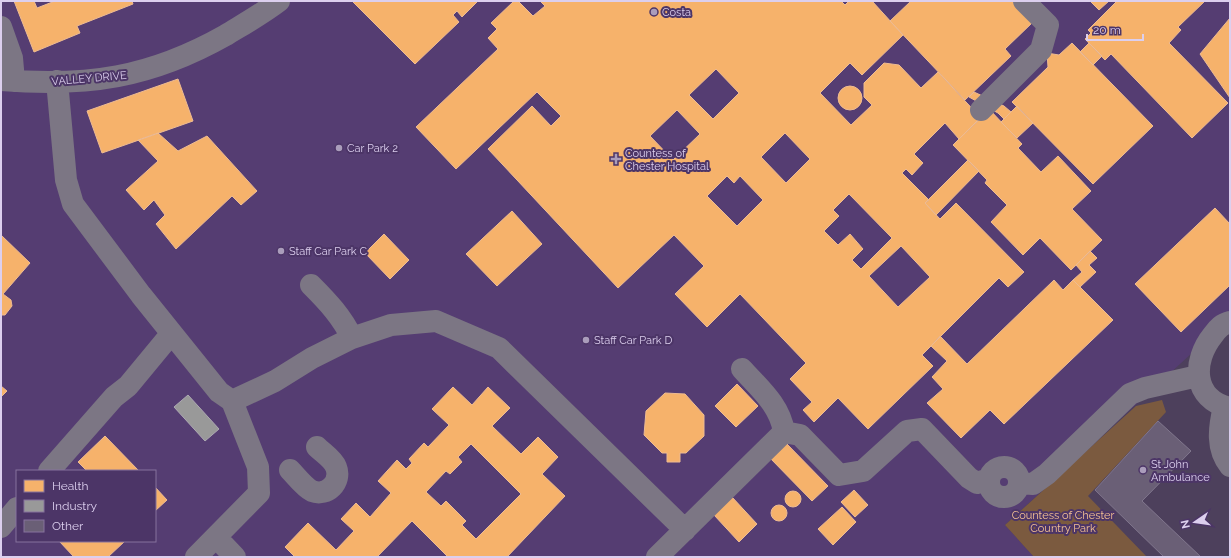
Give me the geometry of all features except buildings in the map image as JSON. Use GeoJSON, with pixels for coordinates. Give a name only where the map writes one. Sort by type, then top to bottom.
{"type":"FeatureCollection","features":[{"type":"Feature","properties":{"kind":"street","name":"VALLEY DRIVE"},"geometry":{"type":"LineString","coordinates":[[8,80],[57,82],[125,76],[165,64],[200,49],[243,26],[280,1]]}},
{"type":"Feature","properties":{"kind":"street"},"geometry":{"type":"LineString","coordinates":[[981,110],[1041,50],[1048,25],[1024,1]]}},
{"type":"Feature","properties":{"kind":"street"},"geometry":{"type":"LineString","coordinates":[[1,27],[12,58],[8,80]]}},
{"type":"Feature","properties":{"kind":"street"},"geometry":{"type":"LineString","coordinates":[[57,82],[66,180],[73,204],[170,334],[204,376],[219,392],[232,401],[258,467],[259,493],[196,557]]}},
{"type":"Feature","properties":{"kind":"street"},"geometry":{"type":"LineString","coordinates":[[311,285],[328,302],[344,322],[352,338]]}},
{"type":"Feature","properties":{"kind":"street"},"geometry":{"type":"LineString","coordinates":[[232,401],[275,381],[312,358],[352,338],[391,325],[436,321],[498,348],[686,530]]}},
{"type":"Feature","properties":{"kind":"street"},"geometry":{"type":"LineString","coordinates":[[1230,322],[1224,323],[1210,339],[1203,352],[1198,376],[1204,390],[1211,399],[1227,408],[1219,436],[1223,456],[1230,466]]}},
{"type":"Feature","properties":{"kind":"street"},"geometry":{"type":"LineString","coordinates":[[50,470],[109,402],[128,386],[170,334]]}},
{"type":"Feature","properties":{"kind":"street"},"geometry":{"type":"LineString","coordinates":[[742,369],[776,407],[782,420],[784,432]]}},
{"type":"Feature","properties":{"kind":"street"},"geometry":{"type":"LineString","coordinates":[[784,432],[800,435],[839,475],[863,471],[907,431],[922,428],[969,478],[977,483],[989,479],[994,470],[1006,467],[1015,472],[1019,483],[1033,484],[1047,474],[1130,394],[1145,388],[1198,376]]}},
{"type":"Feature","properties":{"kind":"street"},"geometry":{"type":"LineString","coordinates":[[658,557],[784,432]]}},
{"type":"Feature","properties":{"kind":"street"},"geometry":{"type":"LineString","coordinates":[[290,470],[310,490],[322,492],[333,487],[338,475],[337,469],[334,463],[317,447]]}},
{"type":"Feature","properties":{"kind":"street"},"geometry":{"type":"LineString","coordinates":[[1,527],[16,509]]}},
{"type":"Feature","properties":{"kind":"street"},"geometry":{"type":"LineString","coordinates":[[216,537],[236,557]]}},
{"type":"Feature","properties":{"kind":"shaded area","name":"Countess of Chester Hospital"},"geometry":{"type":"Polygon","coordinates":[[[1,1],[1230,1],[1230,318],[1005,525],[1034,557],[1,557],[1,1]]]}},
{"type":"Feature","properties":{"kind":"green space","name":"Countess of Chester Country Park"},"geometry":{"type":"Polygon","coordinates":[[[1162,400],[1166,412],[1088,496],[1147,557],[1034,557],[1005,525],[1136,406],[1162,400]]]}},
{"type":"Feature","properties":{"kind":"place","name":"Costa"},"geometry":{"type":"Point","coordinates":[654,12]}},
{"type":"Feature","properties":{"kind":"place","name":"Car Park 2"},"geometry":{"type":"Point","coordinates":[339,148]}},
{"type":"Feature","properties":{"kind":"place","name":"Countess of Chester Hospital"},"geometry":{"type":"Point","coordinates":[616,159]}},
{"type":"Feature","properties":{"kind":"place","name":"Staff Car Park C"},"geometry":{"type":"Point","coordinates":[281,251]}},
{"type":"Feature","properties":{"kind":"place","name":"Staff Car Park D"},"geometry":{"type":"Point","coordinates":[586,340]}},
{"type":"Feature","properties":{"kind":"place","name":"St John Ambulance"},"geometry":{"type":"Point","coordinates":[1143,470]}}]}
